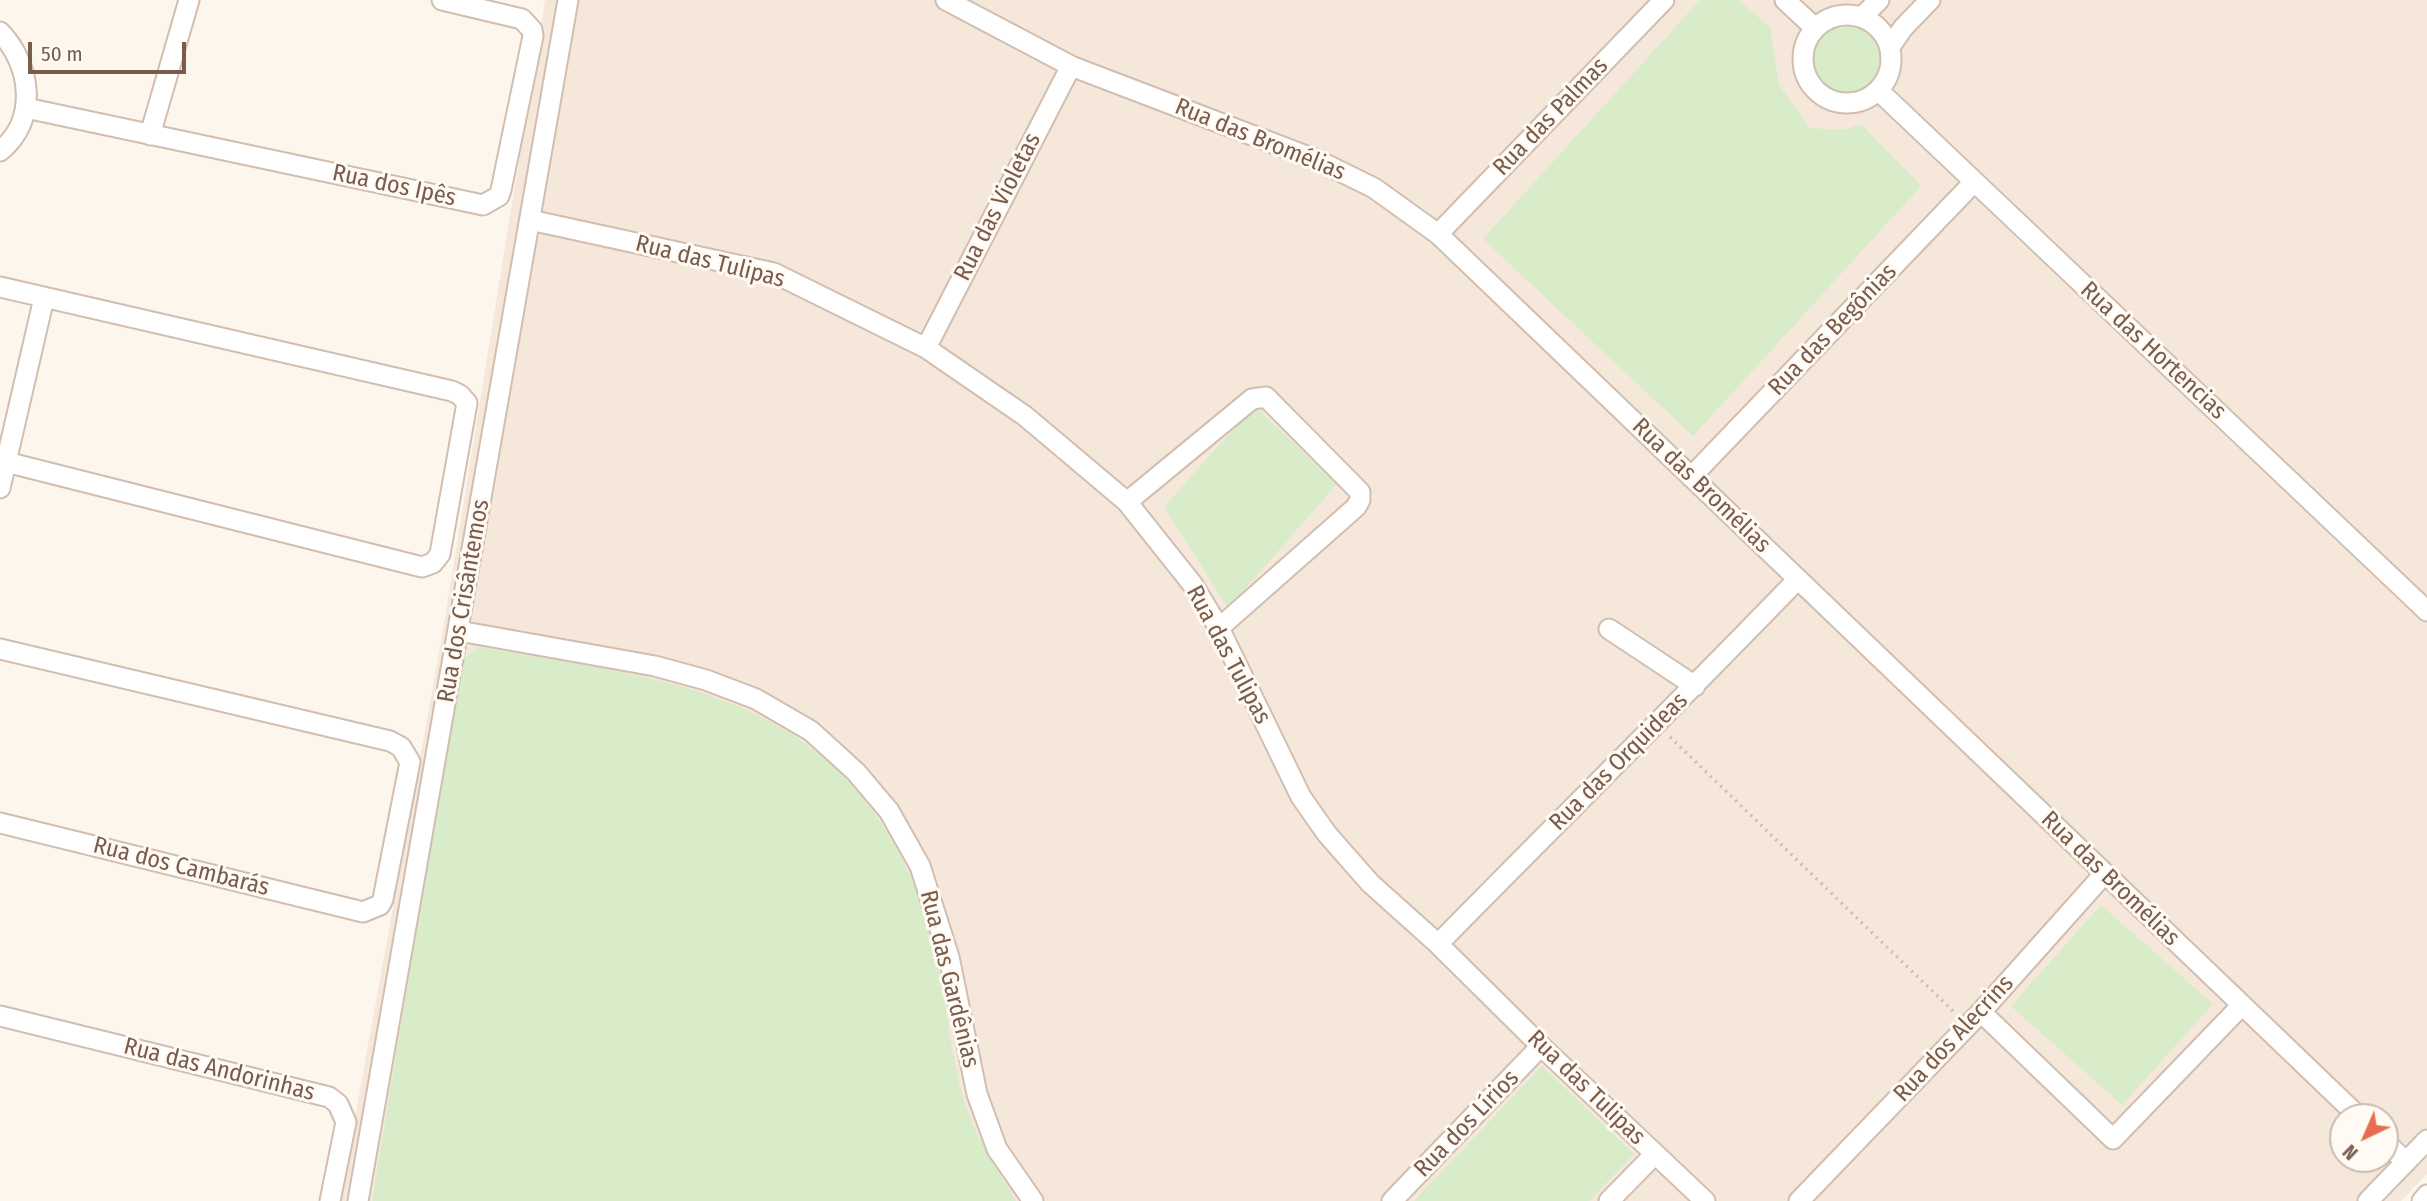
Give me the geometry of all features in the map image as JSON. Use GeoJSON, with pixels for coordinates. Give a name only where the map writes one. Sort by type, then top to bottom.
{"type":"FeatureCollection","features":[{"type":"Feature","properties":{"kind":"street"},"geometry":{"type":"LineString","coordinates":[[150,135],[189,0]]}},
{"type":"Feature","properties":{"kind":"street","name":"Rua dos Ipês"},"geometry":{"type":"LineString","coordinates":[[26,108],[483,205],[499,196],[501,190],[533,36],[532,30],[522,19],[442,0]]}},
{"type":"Feature","properties":{"kind":"street","name":"Rua dos Crisântemos"},"geometry":{"type":"LineString","coordinates":[[358,1201],[568,0]]}},
{"type":"Feature","properties":{"kind":"street","name":"Rua das Bromélias"},"geometry":{"type":"LineString","coordinates":[[946,0],[1071,66],[1317,160],[1374,188],[1437,234],[2344,1103]]}},
{"type":"Feature","properties":{"kind":"street","name":"Rua das Palmas"},"geometry":{"type":"LineString","coordinates":[[1437,234],[1664,0]]}},
{"type":"Feature","properties":{"kind":"street"},"geometry":{"type":"LineString","coordinates":[[1785,0],[1815,28]]}},
{"type":"Feature","properties":{"kind":"street"},"geometry":{"type":"LineString","coordinates":[[1862,17],[1879,0]]}},
{"type":"Feature","properties":{"kind":"street"},"geometry":{"type":"LineString","coordinates":[[1890,47],[1903,28],[1930,0]]}},
{"type":"Feature","properties":{"kind":"street"},"geometry":{"type":"LineString","coordinates":[[1837,16],[1862,17],[1880,29],[1890,47],[1891,71],[1879,91],[1866,100],[1851,104],[1836,103],[1822,96],[1811,85],[1804,71],[1802,56],[1815,28],[1825,20],[1837,16]]}},
{"type":"Feature","properties":{"kind":"street"},"geometry":{"type":"LineString","coordinates":[[0,32],[18,55],[27,81],[26,108],[18,129],[0,150]]}},
{"type":"Feature","properties":{"kind":"street","name":"Rua das Violetas"},"geometry":{"type":"LineString","coordinates":[[926,348],[1071,66]]}},
{"type":"Feature","properties":{"kind":"street","name":"Rua das Hortencias"},"geometry":{"type":"LineString","coordinates":[[1879,91],[2427,611]]}},
{"type":"Feature","properties":{"kind":"street","name":"Rua das Begônias"},"geometry":{"type":"LineString","coordinates":[[1691,477],[1975,182]]}},
{"type":"Feature","properties":{"kind":"street","name":"Rua das Tulipas"},"geometry":{"type":"LineString","coordinates":[[530,220],[774,273],[926,348],[1025,416],[1127,502],[1193,585],[1219,628],[1301,797],[1327,834],[1370,883],[1438,944],[1705,1201]]}},
{"type":"Feature","properties":{"kind":"street"},"geometry":{"type":"LineString","coordinates":[[0,287],[452,391],[467,403],[440,554],[433,563],[422,567],[6,462]]}},
{"type":"Feature","properties":{"kind":"street"},"geometry":{"type":"LineString","coordinates":[[0,488],[44,298]]}},
{"type":"Feature","properties":{"kind":"street"},"geometry":{"type":"LineString","coordinates":[[1127,502],[1252,398],[1259,396],[1266,397],[1360,492],[1356,507],[1219,628]]}},
{"type":"Feature","properties":{"kind":"street","name":"Rua das Orquideas"},"geometry":{"type":"LineString","coordinates":[[1438,944],[1798,579]]}},
{"type":"Feature","properties":{"kind":"street"},"geometry":{"type":"LineString","coordinates":[[1609,629],[1695,686]]}},
{"type":"Feature","properties":{"kind":"street","name":"Rua das Gardênias"},"geometry":{"type":"LineString","coordinates":[[459,631],[655,666],[706,680],[756,699],[811,731],[856,772],[889,811],[920,866],[949,957],[977,1094],[997,1149],[1033,1201]]}},
{"type":"Feature","properties":{"kind":"street","name":"Rua dos Cambarás"},"geometry":{"type":"LineString","coordinates":[[0,649],[390,741],[401,747],[410,762],[383,899],[380,905],[363,912],[0,823]]}},
{"type":"Feature","properties":{"kind":"street","name":"Rua dos Alecrins"},"geometry":{"type":"LineString","coordinates":[[1799,1201],[1974,1019],[2105,873]]}},
{"type":"Feature","properties":{"kind":"street"},"geometry":{"type":"LineString","coordinates":[[1974,1019],[2113,1139],[2242,1005]]}},
{"type":"Feature","properties":{"kind":"street","name":"Rua das Andorinhas"},"geometry":{"type":"LineString","coordinates":[[0,1016],[329,1097],[338,1104],[346,1122],[330,1201]]}},
{"type":"Feature","properties":{"kind":"street","name":"Rua dos Lírios"},"geometry":{"type":"LineString","coordinates":[[1392,1201],[1541,1046]]}},
{"type":"Feature","properties":{"kind":"street"},"geometry":{"type":"LineString","coordinates":[[2368,1201],[2427,1140]]}},
{"type":"Feature","properties":{"kind":"street"},"geometry":{"type":"LineString","coordinates":[[1609,1201],[1655,1154]]}},
{"type":"Feature","properties":{"kind":"street"},"geometry":{"type":"LineString","coordinates":[[2399,1155],[2406,1162]]}},
{"type":"Feature","properties":{"kind":"street"},"geometry":{"type":"LineString","coordinates":[[2422,1201],[2427,1195]]}},
{"type":"Feature","properties":{"kind":"path"},"geometry":{"type":"LineString","coordinates":[[1656,723],[1863,926],[1974,1019]]}},
{"type":"Feature","properties":{"kind":"shaded area"},"geometry":{"type":"Polygon","coordinates":[[[545,0],[2427,0],[2427,1174],[2401,1201],[340,1201],[443,630],[545,0]]]}},
{"type":"Feature","properties":{"kind":"green space"},"geometry":{"type":"Polygon","coordinates":[[[1700,0],[1738,0],[1770,27],[1779,85],[1810,128],[1844,130],[1861,124],[1921,186],[1693,436],[1483,239],[1700,0]]]}},
{"type":"Feature","properties":{"kind":"green space"},"geometry":{"type":"Polygon","coordinates":[[[1847,24],[1872,34],[1882,59],[1872,84],[1847,94],[1822,84],[1812,59],[1822,34],[1847,24]]]}},
{"type":"Feature","properties":{"kind":"green space"},"geometry":{"type":"Polygon","coordinates":[[[1254,406],[1337,484],[1228,608],[1164,507],[1254,406]]]}},
{"type":"Feature","properties":{"kind":"green space"},"geometry":{"type":"Polygon","coordinates":[[[478,647],[607,669],[669,683],[727,702],[781,727],[829,763],[872,810],[912,880],[937,962],[963,1097],[979,1138],[1016,1201],[372,1201],[461,662],[478,647]]]}},
{"type":"Feature","properties":{"kind":"green space"},"geometry":{"type":"Polygon","coordinates":[[[2101,905],[2213,1004],[2122,1105],[2011,1006],[2101,905]]]}},
{"type":"Feature","properties":{"kind":"green space"},"geometry":{"type":"Polygon","coordinates":[[[1542,1066],[1634,1154],[1589,1201],[1414,1201],[1542,1066]]]}}]}
